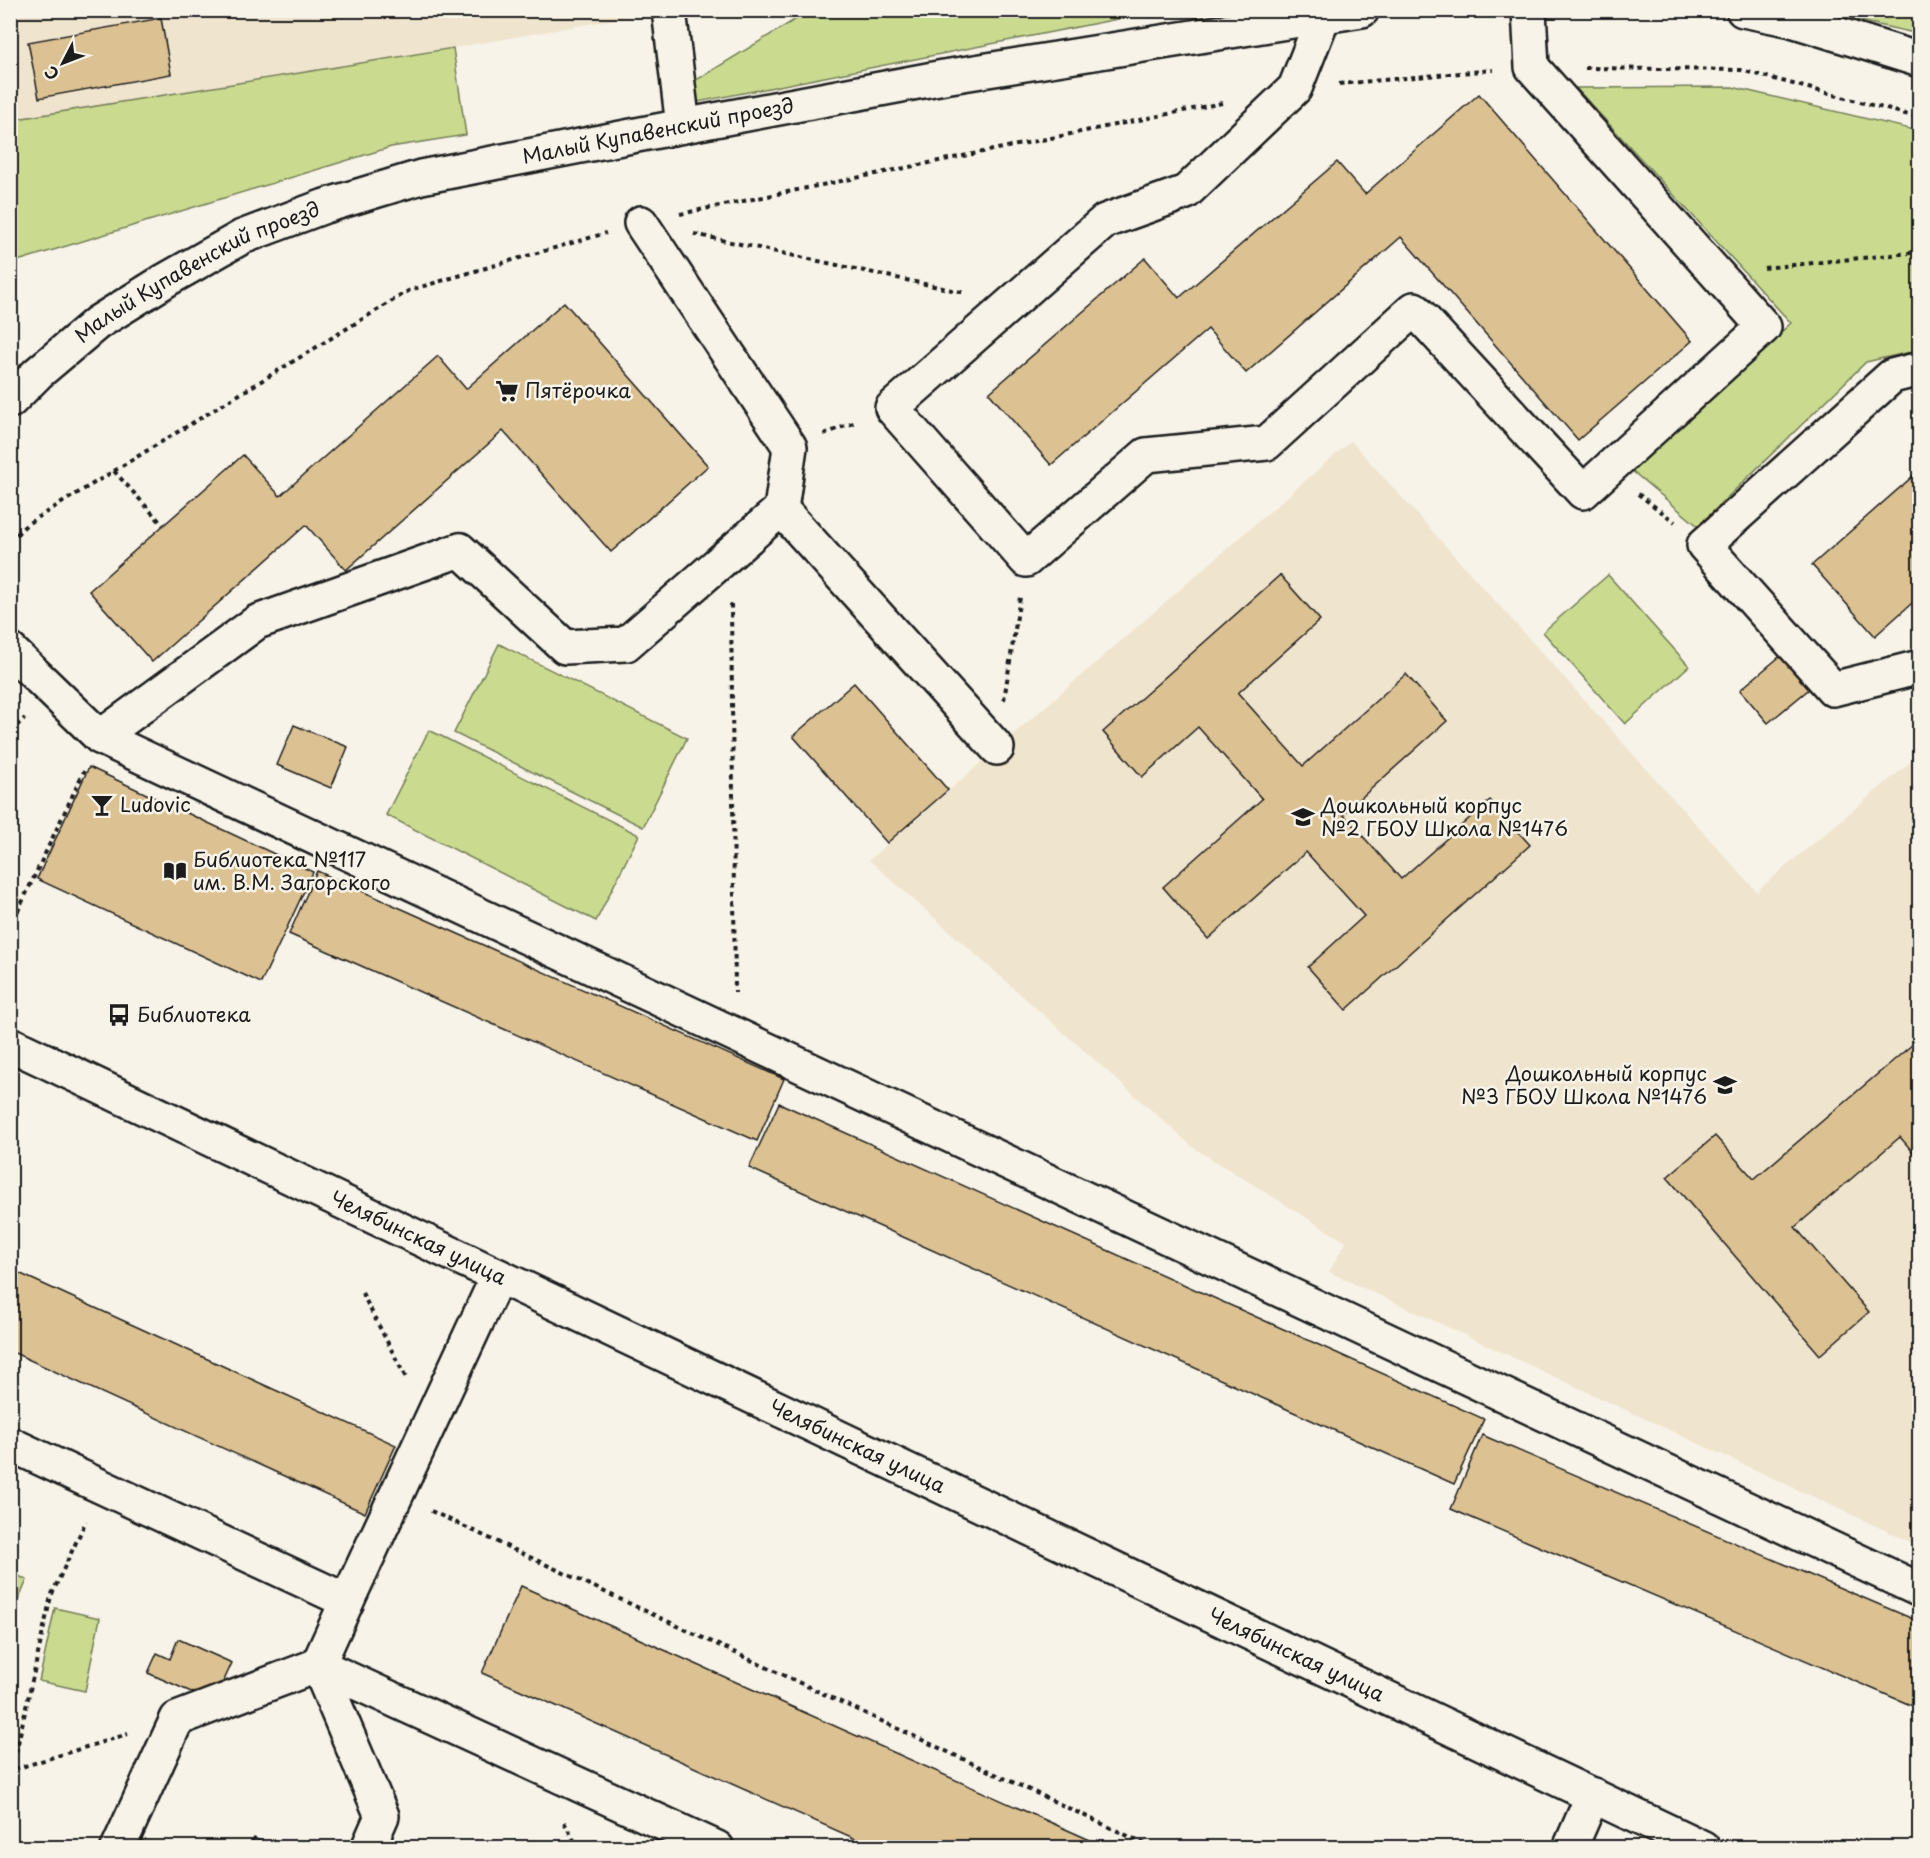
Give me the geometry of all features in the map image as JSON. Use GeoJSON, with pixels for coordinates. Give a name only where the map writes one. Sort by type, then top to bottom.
{"type":"FeatureCollection","features":[{"type":"Feature","properties":{"kind":"street"},"geometry":{"type":"LineString","coordinates":[[669,10],[682,126]]}},
{"type":"Feature","properties":{"kind":"street","name":"Малый Купавенский проезд"},"geometry":{"type":"LineString","coordinates":[[10,400],[38,372],[98,323],[166,279],[242,237],[325,206],[420,177],[944,77],[1362,10]]}},
{"type":"Feature","properties":{"kind":"street"},"geometry":{"type":"LineString","coordinates":[[1323,17],[1295,88],[1186,192],[1105,221],[892,408],[1026,560],[1146,455],[1267,443],[1414,309],[1583,492],[1764,327],[1532,67],[1529,10]]}},
{"type":"Feature","properties":{"kind":"street"},"geometry":{"type":"LineString","coordinates":[[1743,10],[1792,20],[1920,60]]}},
{"type":"Feature","properties":{"kind":"street"},"geometry":{"type":"LineString","coordinates":[[100,738],[256,622],[460,550],[565,647],[626,644],[781,509],[790,447],[641,222]]}},
{"type":"Feature","properties":{"kind":"street"},"geometry":{"type":"LineString","coordinates":[[1920,369],[1892,376],[1704,545],[1833,689],[1920,667]]}},
{"type":"Feature","properties":{"kind":"street"},"geometry":{"type":"LineString","coordinates":[[781,509],[997,748]]}},
{"type":"Feature","properties":{"kind":"street"},"geometry":{"type":"LineString","coordinates":[[10,650],[100,738],[1920,1590]]}},
{"type":"Feature","properties":{"kind":"street","name":"Челябинская улица"},"geometry":{"type":"LineString","coordinates":[[10,1044],[1703,1848]]}},
{"type":"Feature","properties":{"kind":"street"},"geometry":{"type":"LineString","coordinates":[[118,1848],[177,1719],[318,1665],[498,1276]]}},
{"type":"Feature","properties":{"kind":"street"},"geometry":{"type":"LineString","coordinates":[[10,1444],[347,1601]]}},
{"type":"Feature","properties":{"kind":"street"},"geometry":{"type":"LineString","coordinates":[[318,1665],[382,1816],[368,1848]]}},
{"type":"Feature","properties":{"kind":"street"},"geometry":{"type":"LineString","coordinates":[[318,1665],[717,1848]]}},
{"type":"Feature","properties":{"kind":"street"},"geometry":{"type":"LineString","coordinates":[[1570,1848],[1593,1795]]}},
{"type":"Feature","properties":{"kind":"path"},"geometry":{"type":"LineString","coordinates":[[1295,88],[1532,67],[1741,70],[1920,118]]}},
{"type":"Feature","properties":{"kind":"path"},"geometry":{"type":"LineString","coordinates":[[10,541],[27,524],[410,290],[641,222],[1225,102]]}},
{"type":"Feature","properties":{"kind":"path"},"geometry":{"type":"LineString","coordinates":[[641,222],[1012,303]]}},
{"type":"Feature","properties":{"kind":"path"},"geometry":{"type":"LineString","coordinates":[[1716,273],[1920,252]]}},
{"type":"Feature","properties":{"kind":"path"},"geometry":{"type":"LineString","coordinates":[[790,447],[892,408]]}},
{"type":"Feature","properties":{"kind":"path"},"geometry":{"type":"LineString","coordinates":[[1607,470],[1704,545]]}},
{"type":"Feature","properties":{"kind":"path"},"geometry":{"type":"LineString","coordinates":[[114,471],[163,525]]}},
{"type":"Feature","properties":{"kind":"path"},"geometry":{"type":"LineString","coordinates":[[731,553],[735,1036]]}},
{"type":"Feature","properties":{"kind":"path"},"geometry":{"type":"LineString","coordinates":[[997,748],[1026,560]]}},
{"type":"Feature","properties":{"kind":"path"},"geometry":{"type":"LineString","coordinates":[[10,928],[100,738]]}},
{"type":"Feature","properties":{"kind":"path"},"geometry":{"type":"LineString","coordinates":[[362,1293],[429,1424]]}},
{"type":"Feature","properties":{"kind":"path"},"geometry":{"type":"LineString","coordinates":[[10,1776],[51,1596],[103,1487]]}},
{"type":"Feature","properties":{"kind":"path"},"geometry":{"type":"LineString","coordinates":[[396,1495],[1154,1848]]}},
{"type":"Feature","properties":{"kind":"path"},"geometry":{"type":"LineString","coordinates":[[12,1770],[177,1719]]}},
{"type":"Feature","properties":{"kind":"shaded area"},"geometry":{"type":"Polygon","coordinates":[[[11,11],[662,11],[453,48],[11,120],[11,11]]]}},
{"type":"Feature","properties":{"kind":"shaded area","name":"Дошкольный корпус №2 ГБОУ Школа №1476"},"geometry":{"type":"Polygon","coordinates":[[[1351,441],[1758,893],[1758,890],[1919,755],[1919,1546],[1329,1272],[1346,1242],[1194,1148],[869,860],[1351,441]]]}},
{"type":"Feature","properties":{"kind":"green space"},"geometry":{"type":"Polygon","coordinates":[[[809,11],[1158,11],[698,102],[693,82],[809,11]]]}},
{"type":"Feature","properties":{"kind":"green space"},"geometry":{"type":"Polygon","coordinates":[[[1815,11],[1919,11],[1919,34],[1815,11]]]}},
{"type":"Feature","properties":{"kind":"green space"},"geometry":{"type":"Polygon","coordinates":[[[453,48],[466,135],[391,147],[11,263],[11,120],[453,48]]]}},
{"type":"Feature","properties":{"kind":"green space"},"geometry":{"type":"Polygon","coordinates":[[[1732,87],[1919,131],[1919,350],[1866,362],[1698,526],[1631,470],[1791,323],[1576,88],[1732,87]]]}},
{"type":"Feature","properties":{"kind":"green space"},"geometry":{"type":"Polygon","coordinates":[[[1608,575],[1689,666],[1625,724],[1543,632],[1608,575]]]}},
{"type":"Feature","properties":{"kind":"green space"},"geometry":{"type":"Polygon","coordinates":[[[499,644],[687,738],[643,827],[454,733],[499,644]]]}},
{"type":"Feature","properties":{"kind":"green space"},"geometry":{"type":"Polygon","coordinates":[[[429,730],[639,835],[596,921],[386,815],[429,730]]]}},
{"type":"Feature","properties":{"kind":"green space"},"geometry":{"type":"Polygon","coordinates":[[[11,1572],[27,1580],[11,1617],[11,1572]]]}},
{"type":"Feature","properties":{"kind":"green space"},"geometry":{"type":"Polygon","coordinates":[[[55,1608],[100,1618],[85,1691],[39,1681],[55,1608]]]}},
{"type":"Feature","properties":{"kind":"building"},"geometry":{"type":"Polygon","coordinates":[[[161,18],[171,74],[39,98],[28,42],[161,18]]]}},
{"type":"Feature","properties":{"kind":"building"},"geometry":{"type":"Polygon","coordinates":[[[1479,94],[1692,341],[1578,440],[1401,237],[1246,373],[1208,329],[1051,465],[989,393],[1145,258],[1179,298],[1337,162],[1365,194],[1479,94]]]}},
{"type":"Feature","properties":{"kind":"building"},"geometry":{"type":"Polygon","coordinates":[[[564,302],[708,466],[611,552],[503,431],[346,570],[306,525],[152,662],[89,591],[243,455],[280,496],[438,356],[466,389],[564,302]]]}},
{"type":"Feature","properties":{"kind":"building"},"geometry":{"type":"Polygon","coordinates":[[[1920,470],[1920,596],[1875,636],[1812,565],[1920,470]]]}},
{"type":"Feature","properties":{"kind":"building"},"geometry":{"type":"Polygon","coordinates":[[[1280,575],[1320,620],[1238,693],[1303,766],[1406,674],[1447,721],[1343,814],[1401,879],[1490,800],[1530,845],[1346,1010],[1308,967],[1364,916],[1306,852],[1208,939],[1163,887],[1262,799],[1198,727],[1142,777],[1103,732],[1280,575]]]}},
{"type":"Feature","properties":{"kind":"building"},"geometry":{"type":"Polygon","coordinates":[[[1784,653],[1813,686],[1768,723],[1740,690],[1784,653]]]}},
{"type":"Feature","properties":{"kind":"building"},"geometry":{"type":"Polygon","coordinates":[[[854,683],[948,790],[887,843],[793,736],[854,683]]]}},
{"type":"Feature","properties":{"kind":"building"},"geometry":{"type":"Polygon","coordinates":[[[294,725],[348,747],[331,788],[277,765],[294,725]]]}},
{"type":"Feature","properties":{"kind":"building"},"geometry":{"type":"Polygon","coordinates":[[[89,767],[313,872],[261,983],[37,879],[89,767]]]}},
{"type":"Feature","properties":{"kind":"building"},"geometry":{"type":"Polygon","coordinates":[[[317,871],[784,1079],[757,1141],[289,934],[317,871]]]}},
{"type":"Feature","properties":{"kind":"building"},"geometry":{"type":"Polygon","coordinates":[[[1920,1038],[1920,1160],[1900,1137],[1795,1227],[1869,1312],[1820,1355],[1667,1177],[1715,1136],[1754,1179],[1920,1038]]]}},
{"type":"Feature","properties":{"kind":"building"},"geometry":{"type":"Polygon","coordinates":[[[779,1103],[1484,1419],[1454,1484],[749,1168],[779,1103]]]}},
{"type":"Feature","properties":{"kind":"building"},"geometry":{"type":"Polygon","coordinates":[[[10,1269],[396,1445],[365,1513],[10,1351],[10,1269]]]}},
{"type":"Feature","properties":{"kind":"building"},"geometry":{"type":"Polygon","coordinates":[[[1482,1435],[1920,1622],[1920,1709],[1451,1509],[1482,1435]]]}},
{"type":"Feature","properties":{"kind":"building"},"geometry":{"type":"Polygon","coordinates":[[[521,1586],[1108,1848],[876,1848],[482,1673],[521,1586]]]}},
{"type":"Feature","properties":{"kind":"building"},"geometry":{"type":"Polygon","coordinates":[[[178,1639],[232,1663],[214,1702],[148,1673],[157,1653],[170,1659],[178,1639]]]}},
{"type":"Feature","properties":{"kind":"building"},"geometry":{"type":"Polygon","coordinates":[[[254,1838],[274,1848],[249,1848],[254,1838]]]}},
{"type":"Feature","properties":{"kind":"place","name":"Пятёрочка"},"geometry":{"type":"Point","coordinates":[507,391]}},
{"type":"Feature","properties":{"kind":"place","name":"Ludovic"},"geometry":{"type":"Point","coordinates":[102,805]}},
{"type":"Feature","properties":{"kind":"place","name":"Дошкольный корпус №2 ГБОУ Школа №1476"},"geometry":{"type":"Point","coordinates":[1303,817]}},
{"type":"Feature","properties":{"kind":"place","name":"Библиотека №117 им. В.М. Загорского"},"geometry":{"type":"Point","coordinates":[175,871]}},
{"type":"Feature","properties":{"kind":"place","name":"Библиотека"},"geometry":{"type":"Point","coordinates":[119,1015]}},
{"type":"Feature","properties":{"kind":"place","name":"Дошкольный корпус №3 ГБОУ Школа №1476"},"geometry":{"type":"Point","coordinates":[1725,1085]}}]}
